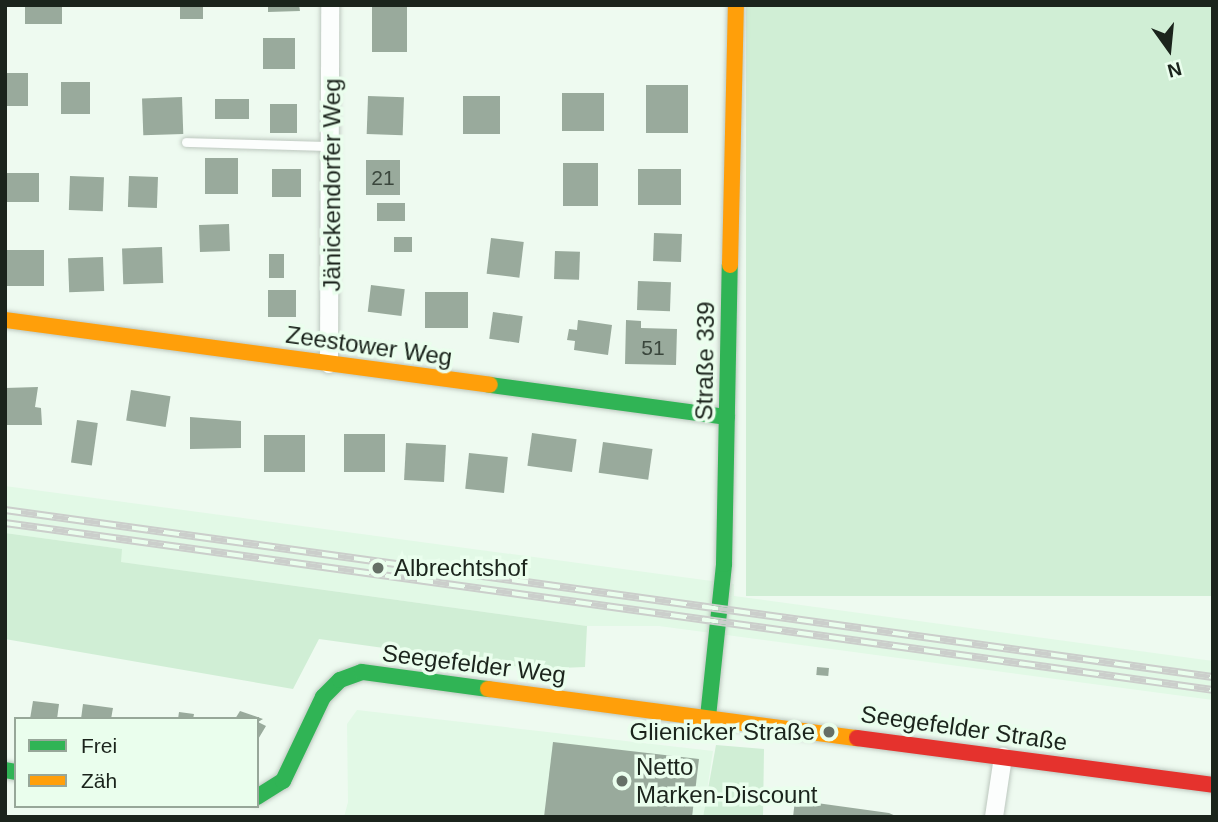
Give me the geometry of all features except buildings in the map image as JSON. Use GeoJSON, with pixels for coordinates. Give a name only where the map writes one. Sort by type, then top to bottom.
{"type":"FeatureCollection","features":[{"type":"Feature","properties":{"kind":"street","name":"Jänickendorfer Weg"},"geometry":{"type":"LineString","coordinates":[[329,364],[330,5]]}},
{"type":"Feature","properties":{"kind":"street","name":"Straße 339"},"geometry":{"type":"LineString","coordinates":[[708,717],[723,595],[736,5]]}},
{"type":"Feature","properties":{"kind":"street","name":"Zeestower Weg"},"geometry":{"type":"LineString","coordinates":[[5,320],[727,417]]}},
{"type":"Feature","properties":{"kind":"street","name":"Seegefelder Weg"},"geometry":{"type":"LineString","coordinates":[[259,796],[283,781],[323,698],[340,680],[362,672],[708,717]]}},
{"type":"Feature","properties":{"kind":"street","name":"Seegefelder Straße"},"geometry":{"type":"LineString","coordinates":[[708,717],[1213,785]]}},
{"type":"Feature","properties":{"kind":"street"},"geometry":{"type":"LineString","coordinates":[[994,817],[1003,757]]}},
{"type":"Feature","properties":{"kind":"lane"},"geometry":{"type":"LineString","coordinates":[[186,142],[331,146]]}},
{"type":"Feature","properties":{"kind":"shaded area"},"geometry":{"type":"Polygon","coordinates":[[[746,5],[1213,5],[1213,596],[746,596],[746,5]]]}},
{"type":"Feature","properties":{"kind":"shaded area"},"geometry":{"type":"Polygon","coordinates":[[[5,486],[734,584],[734,596],[1213,661],[1213,700],[659,626],[587,626],[120,562],[121,549],[5,533],[5,486]]]}},
{"type":"Feature","properties":{"kind":"shaded area"},"geometry":{"type":"Polygon","coordinates":[[[5,533],[122,549],[121,562],[587,626],[585,667],[536,669],[319,639],[293,689],[5,639],[5,533]]]}},
{"type":"Feature","properties":{"kind":"shaded area"},"geometry":{"type":"Polygon","coordinates":[[[357,710],[713,751],[703,817],[344,817],[348,802],[347,724],[357,710]]]}},
{"type":"Feature","properties":{"kind":"shaded area"},"geometry":{"type":"Polygon","coordinates":[[[716,745],[764,749],[763,817],[703,817],[716,745]]]}},
{"type":"Feature","properties":{"kind":"railway"},"geometry":{"type":"LineString","coordinates":[[5,510],[1213,677]]}},
{"type":"Feature","properties":{"kind":"railway"},"geometry":{"type":"LineString","coordinates":[[5,523],[1213,690]]}},
{"type":"Feature","properties":{"kind":"traffic: fast"},"geometry":{"type":"LineString","coordinates":[[708,717],[724,564],[730,265]]}},
{"type":"Feature","properties":{"kind":"traffic: fast"},"geometry":{"type":"LineString","coordinates":[[490,385],[727,417]]}},
{"type":"Feature","properties":{"kind":"traffic: fast"},"geometry":{"type":"LineString","coordinates":[[259,796],[283,781],[323,697],[340,680],[362,672],[488,689]]}},
{"type":"Feature","properties":{"kind":"traffic: fast"},"geometry":{"type":"LineString","coordinates":[[5,770],[14,772]]}},
{"type":"Feature","properties":{"kind":"traffic: slow"},"geometry":{"type":"LineString","coordinates":[[730,265],[736,5]]}},
{"type":"Feature","properties":{"kind":"traffic: slow"},"geometry":{"type":"LineString","coordinates":[[5,320],[490,385]]}},
{"type":"Feature","properties":{"kind":"traffic: slow"},"geometry":{"type":"LineString","coordinates":[[488,689],[857,738]]}},
{"type":"Feature","properties":{"kind":"traffic: jam"},"geometry":{"type":"LineString","coordinates":[[857,738],[1213,785]]}},
{"type":"Feature","properties":{"kind":"place","name":"Albrechtshof"},"geometry":{"type":"Point","coordinates":[378,568]}},
{"type":"Feature","properties":{"kind":"place","name":"Glienicker Straße"},"geometry":{"type":"Point","coordinates":[829,732]}},
{"type":"Feature","properties":{"kind":"place","name":"Netto Marken-Discount"},"geometry":{"type":"Point","coordinates":[622,781]}}]}
